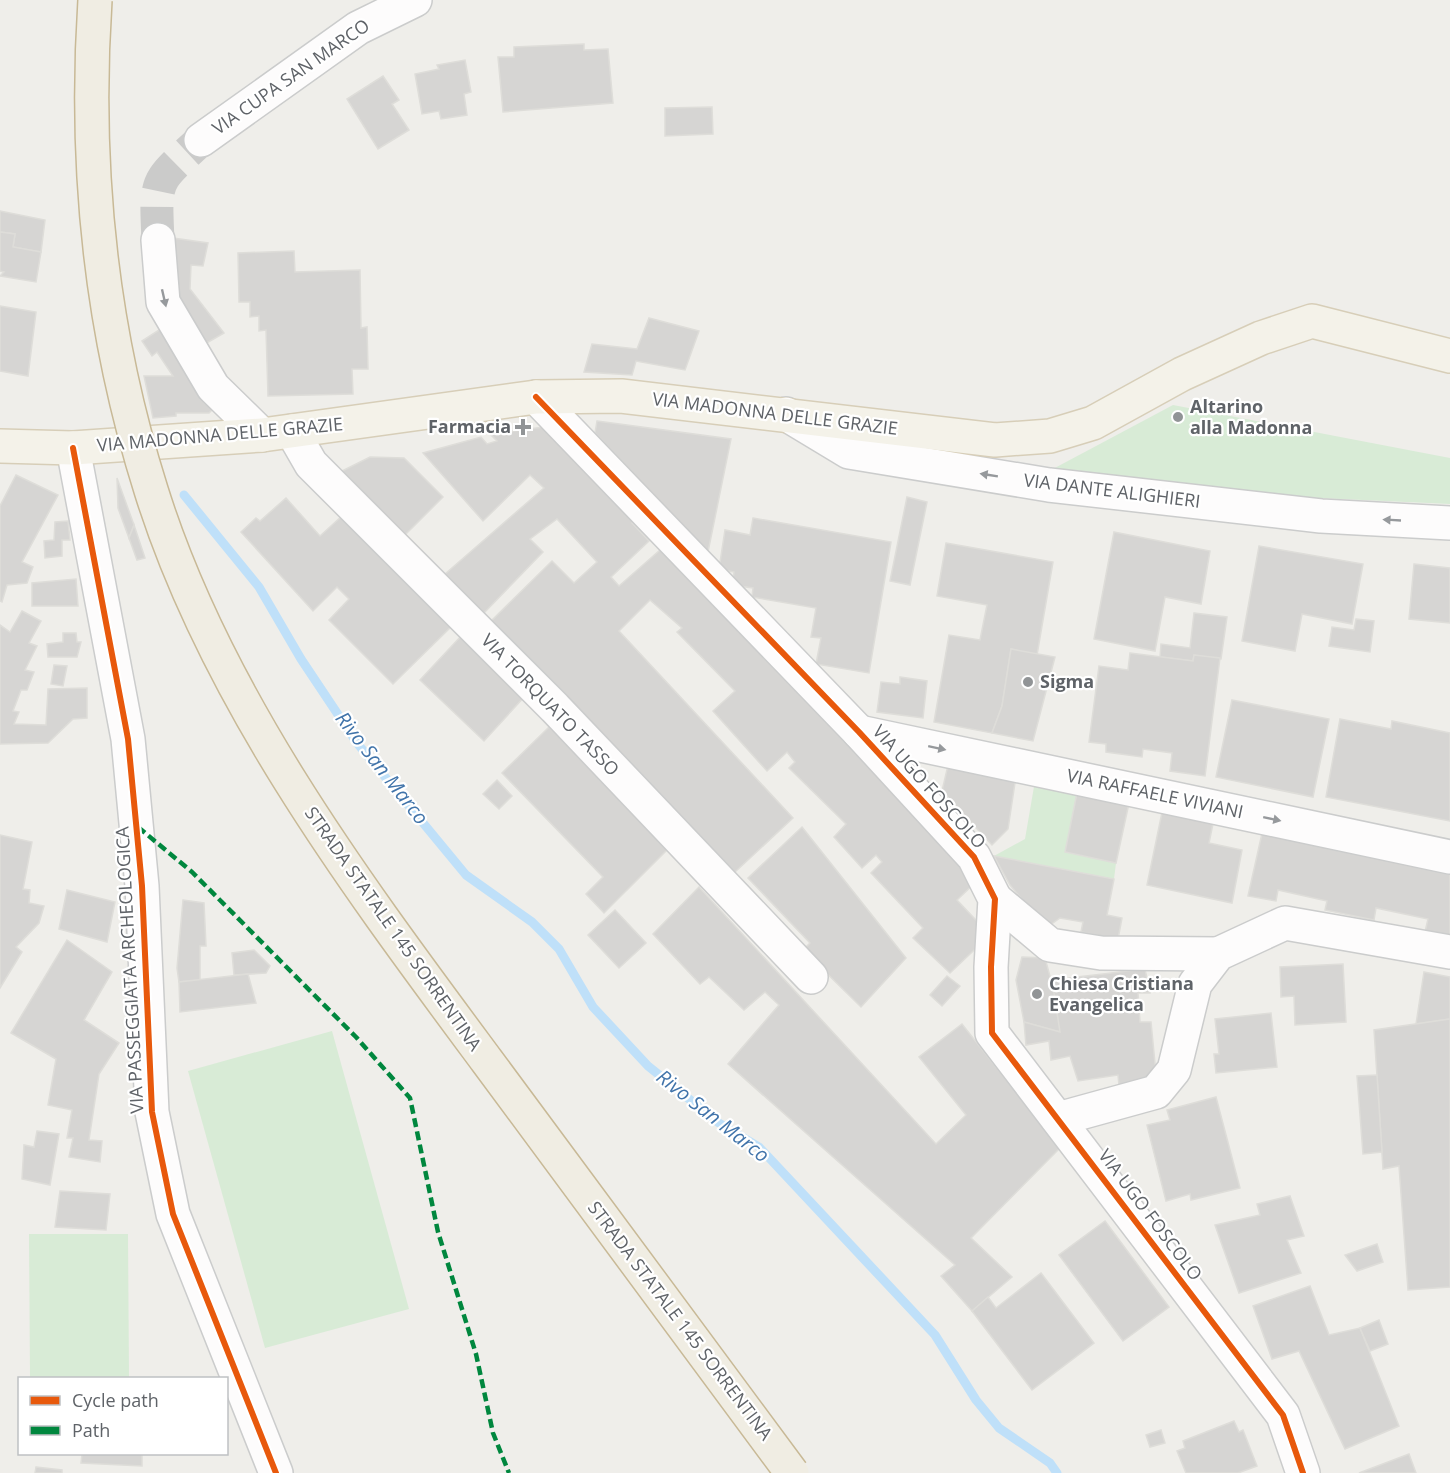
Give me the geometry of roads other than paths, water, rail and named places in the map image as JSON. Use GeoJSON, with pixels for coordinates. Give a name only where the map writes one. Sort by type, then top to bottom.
{"type":"FeatureCollection","features":[{"type":"Feature","properties":{"kind":"highway","name":"STRADA STATALE 145 SORRENTINA"},"geometry":{"type":"LineString","coordinates":[[95,0],[91,134],[99,249],[104,282],[119,369],[151,492],[194,602],[243,699],[303,803],[369,902],[792,1473]]}},
{"type":"Feature","properties":{"kind":"main road","name":"VIA MADONNA DELLE GRAZIE"},"geometry":{"type":"LineString","coordinates":[[0,446],[73,448],[277,433],[536,397],[621,396],[995,440],[1050,436],[1093,423],[1182,374],[1261,338],[1312,321],[1450,356]]}},
{"type":"Feature","properties":{"kind":"street","name":"VIA CUPA SAN MARCO"},"geometry":{"type":"LineString","coordinates":[[201,140],[359,14],[415,0]]}},
{"type":"Feature","properties":{"kind":"street"},"geometry":{"type":"LineString","coordinates":[[158,240],[163,302],[213,387],[277,433]]}},
{"type":"Feature","properties":{"kind":"street","name":"VIA UGO FOSCOLO"},"geometry":{"type":"LineString","coordinates":[[536,397],[859,732],[974,857],[995,900],[991,967],[992,1033],[1284,1415],[1303,1473]]}},
{"type":"Feature","properties":{"kind":"street","name":"VIA DANTE ALIGHIERI"},"geometry":{"type":"LineString","coordinates":[[786,414],[849,452],[1049,485],[1286,512],[1450,523]]}},
{"type":"Feature","properties":{"kind":"street","name":"VIA TORQUATO TASSO"},"geometry":{"type":"LineString","coordinates":[[277,433],[311,464],[555,708],[811,977]]}},
{"type":"Feature","properties":{"kind":"street","name":"VIA PASSEGGIATA ARCHEOLOGICA"},"geometry":{"type":"LineString","coordinates":[[73,448],[128,739],[142,886],[152,1112],[173,1214],[276,1473]]}},
{"type":"Feature","properties":{"kind":"street","name":"VIA RAFFAELE VIVIANI"},"geometry":{"type":"LineString","coordinates":[[859,732],[1450,857]]}},
{"type":"Feature","properties":{"kind":"street"},"geometry":{"type":"LineString","coordinates":[[995,900],[1050,945],[1101,953],[1218,954],[1286,923],[1450,952]]}},
{"type":"Feature","properties":{"kind":"street"},"geometry":{"type":"LineString","coordinates":[[1058,1119],[1156,1092],[1174,1070],[1195,984],[1218,954]]}},
{"type":"Feature","properties":{"kind":"waterway","name":"Rivo San Marco"},"geometry":{"type":"LineString","coordinates":[[184,495],[259,587],[301,659],[357,743],[466,875],[532,922],[559,949],[593,1007],[648,1066],[719,1123],[759,1147],[935,1335],[976,1400],[999,1428],[1050,1463],[1057,1473]]}},
{"type":"Feature","properties":{"kind":"tunnel"},"geometry":{"type":"LineString","coordinates":[[158,240],[157,204],[161,182],[174,165],[201,140]]}},
{"type":"Feature","properties":{"kind":"place","name":"Altarino alla Madonna"},"geometry":{"type":"Point","coordinates":[1178,417]}},
{"type":"Feature","properties":{"kind":"place","name":"Farmacia"},"geometry":{"type":"Point","coordinates":[523,427]}},
{"type":"Feature","properties":{"kind":"place","name":"Sigma"},"geometry":{"type":"Point","coordinates":[1028,682]}},
{"type":"Feature","properties":{"kind":"place","name":"Chiesa Cristiana Evangelica"},"geometry":{"type":"Point","coordinates":[1037,994]}}]}
